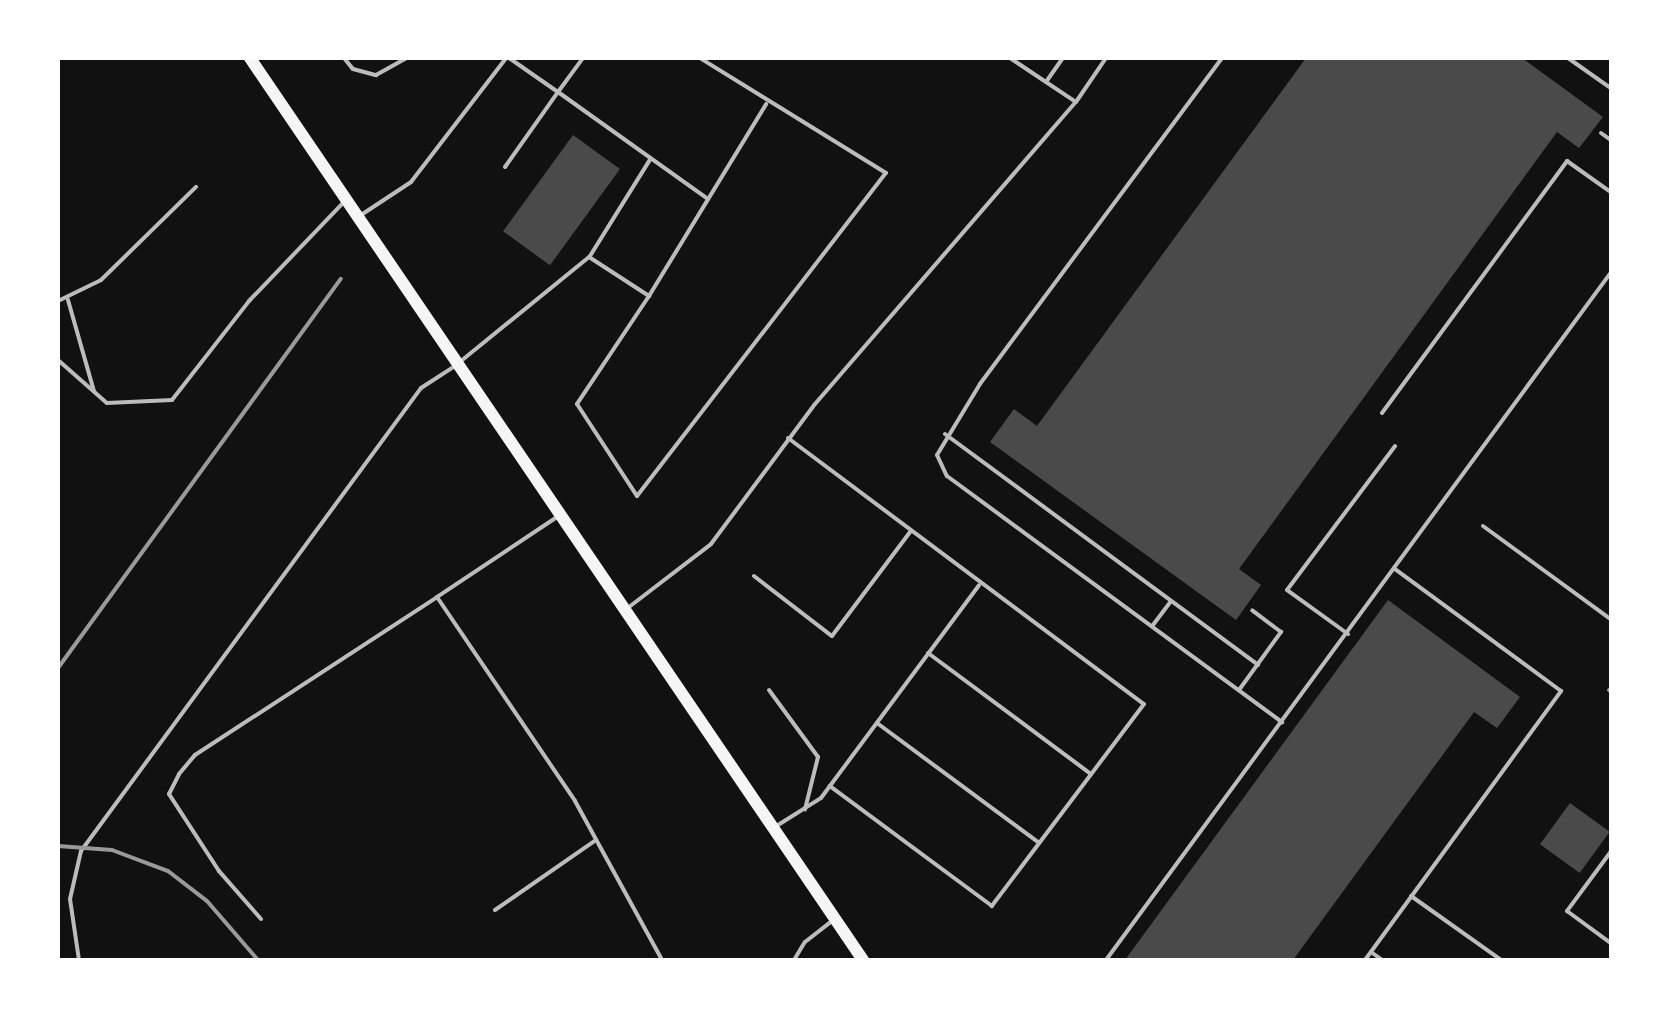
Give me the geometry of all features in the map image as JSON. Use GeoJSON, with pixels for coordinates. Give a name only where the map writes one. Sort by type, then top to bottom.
{"type":"FeatureCollection","features":[{"type":"Feature","properties":{"kind":"main road"},"geometry":{"type":"LineString","coordinates":[[250,58],[621,612],[832,921],[863,960]]}},
{"type":"Feature","properties":{"kind":"lane"},"geometry":{"type":"LineString","coordinates":[[344,58],[353,69],[376,75],[407,58]]}},
{"type":"Feature","properties":{"kind":"lane"},"geometry":{"type":"LineString","coordinates":[[357,218],[411,182],[508,58],[708,199]]}},
{"type":"Feature","properties":{"kind":"lane"},"geometry":{"type":"LineString","coordinates":[[505,167],[584,58]]}},
{"type":"Feature","properties":{"kind":"lane"},"geometry":{"type":"LineString","coordinates":[[700,58],[767,103],[886,173],[636,496],[578,404],[767,103]]}},
{"type":"Feature","properties":{"kind":"lane"},"geometry":{"type":"LineString","coordinates":[[1046,82],[1064,58]]}},
{"type":"Feature","properties":{"kind":"lane"},"geometry":{"type":"LineString","coordinates":[[621,612],[711,544],[788,438],[1076,102],[1106,58]]}},
{"type":"Feature","properties":{"kind":"lane"},"geometry":{"type":"LineString","coordinates":[[1222,58],[945,434],[937,456],[948,476],[1282,722]]}},
{"type":"Feature","properties":{"kind":"lane"},"geometry":{"type":"LineString","coordinates":[[1568,58],[1612,89]]}},
{"type":"Feature","properties":{"kind":"lane"},"geometry":{"type":"LineString","coordinates":[[1014,59],[1076,102]]}},
{"type":"Feature","properties":{"kind":"lane"},"geometry":{"type":"LineString","coordinates":[[1601,133],[1612,141]]}},
{"type":"Feature","properties":{"kind":"lane"},"geometry":{"type":"LineString","coordinates":[[79,960],[70,899],[82,852],[421,388],[455,366],[589,256],[651,158]]}},
{"type":"Feature","properties":{"kind":"lane"},"geometry":{"type":"LineString","coordinates":[[1382,413],[1567,161],[1612,192]]}},
{"type":"Feature","properties":{"kind":"lane"},"geometry":{"type":"LineString","coordinates":[[58,301],[68,300],[101,280],[196,187]]}},
{"type":"Feature","properties":{"kind":"lane"},"geometry":{"type":"LineString","coordinates":[[58,360],[94,391],[123,405],[172,400],[249,301],[345,201]]}},
{"type":"Feature","properties":{"kind":"lane"},"geometry":{"type":"LineString","coordinates":[[589,256],[649,296]]}},
{"type":"Feature","properties":{"kind":"lane"},"geometry":{"type":"LineString","coordinates":[[1106,960],[1612,271]]}},
{"type":"Feature","properties":{"kind":"lane"},"geometry":{"type":"LineString","coordinates":[[68,300],[94,391]]}},
{"type":"Feature","properties":{"kind":"lane"},"geometry":{"type":"LineString","coordinates":[[945,434],[1258,665]]}},
{"type":"Feature","properties":{"kind":"lane"},"geometry":{"type":"LineString","coordinates":[[788,438],[979,585],[1144,704],[992,906],[830,786]]}},
{"type":"Feature","properties":{"kind":"lane"},"geometry":{"type":"LineString","coordinates":[[1348,634],[1287,590],[1395,446]]}},
{"type":"Feature","properties":{"kind":"lane"},"geometry":{"type":"LineString","coordinates":[[261,919],[219,871],[169,794],[179,774],[194,755],[557,517]]}},
{"type":"Feature","properties":{"kind":"lane"},"geometry":{"type":"LineString","coordinates":[[1483,526],[1612,620]]}},
{"type":"Feature","properties":{"kind":"lane"},"geometry":{"type":"LineString","coordinates":[[754,576],[832,636],[910,532]]}},
{"type":"Feature","properties":{"kind":"lane"},"geometry":{"type":"LineString","coordinates":[[1365,960],[1560,690],[1396,570]]}},
{"type":"Feature","properties":{"kind":"lane"},"geometry":{"type":"LineString","coordinates":[[770,830],[830,786],[979,585]]}},
{"type":"Feature","properties":{"kind":"lane"},"geometry":{"type":"LineString","coordinates":[[437,597],[596,840],[662,960]]}},
{"type":"Feature","properties":{"kind":"lane"},"geometry":{"type":"LineString","coordinates":[[1152,627],[1171,601]]}},
{"type":"Feature","properties":{"kind":"lane"},"geometry":{"type":"LineString","coordinates":[[1239,690],[1281,632],[1252,610]]}},
{"type":"Feature","properties":{"kind":"lane"},"geometry":{"type":"LineString","coordinates":[[928,653],[1091,774]]}},
{"type":"Feature","properties":{"kind":"lane"},"geometry":{"type":"LineString","coordinates":[[769,690],[818,758],[804,808]]}},
{"type":"Feature","properties":{"kind":"lane"},"geometry":{"type":"LineString","coordinates":[[876,723],[1039,843]]}},
{"type":"Feature","properties":{"kind":"lane"},"geometry":{"type":"LineString","coordinates":[[495,910],[596,840]]}},
{"type":"Feature","properties":{"kind":"lane"},"geometry":{"type":"LineString","coordinates":[[1612,850],[1567,910],[1612,944]]}},
{"type":"Feature","properties":{"kind":"lane"},"geometry":{"type":"LineString","coordinates":[[1411,896],[1501,960]]}},
{"type":"Feature","properties":{"kind":"lane"},"geometry":{"type":"LineString","coordinates":[[794,960],[804,942],[832,921]]}},
{"type":"Feature","properties":{"kind":"lane"},"geometry":{"type":"LineString","coordinates":[[1371,952],[1382,960]]}},
{"type":"Feature","properties":{"kind":"building"},"geometry":{"type":"Polygon","coordinates":[[[1306,58],[1522,58],[1603,117],[1579,148],[1557,132],[1239,569],[1261,585],[1236,620],[990,442],[1014,409],[1037,426],[1306,58]]]}},
{"type":"Feature","properties":{"kind":"building"},"geometry":{"type":"Polygon","coordinates":[[[573,135],[620,169],[550,265],[503,231],[573,135]]]}},
{"type":"Feature","properties":{"kind":"building"},"geometry":{"type":"Polygon","coordinates":[[[1388,600],[1520,697],[1497,728],[1474,712],[1293,960],[1125,960],[1388,600]]]}},
{"type":"Feature","properties":{"kind":"building"},"geometry":{"type":"Polygon","coordinates":[[[1570,803],[1610,832],[1580,873],[1540,844],[1570,803]]]}},
{"type":"Feature","properties":{"kind":"railway"},"geometry":{"type":"LineString","coordinates":[[58,668],[341,279]]}},
{"type":"Feature","properties":{"kind":"railway"},"geometry":{"type":"LineString","coordinates":[[58,846],[112,850],[168,871],[207,901],[258,960]]}}]}
